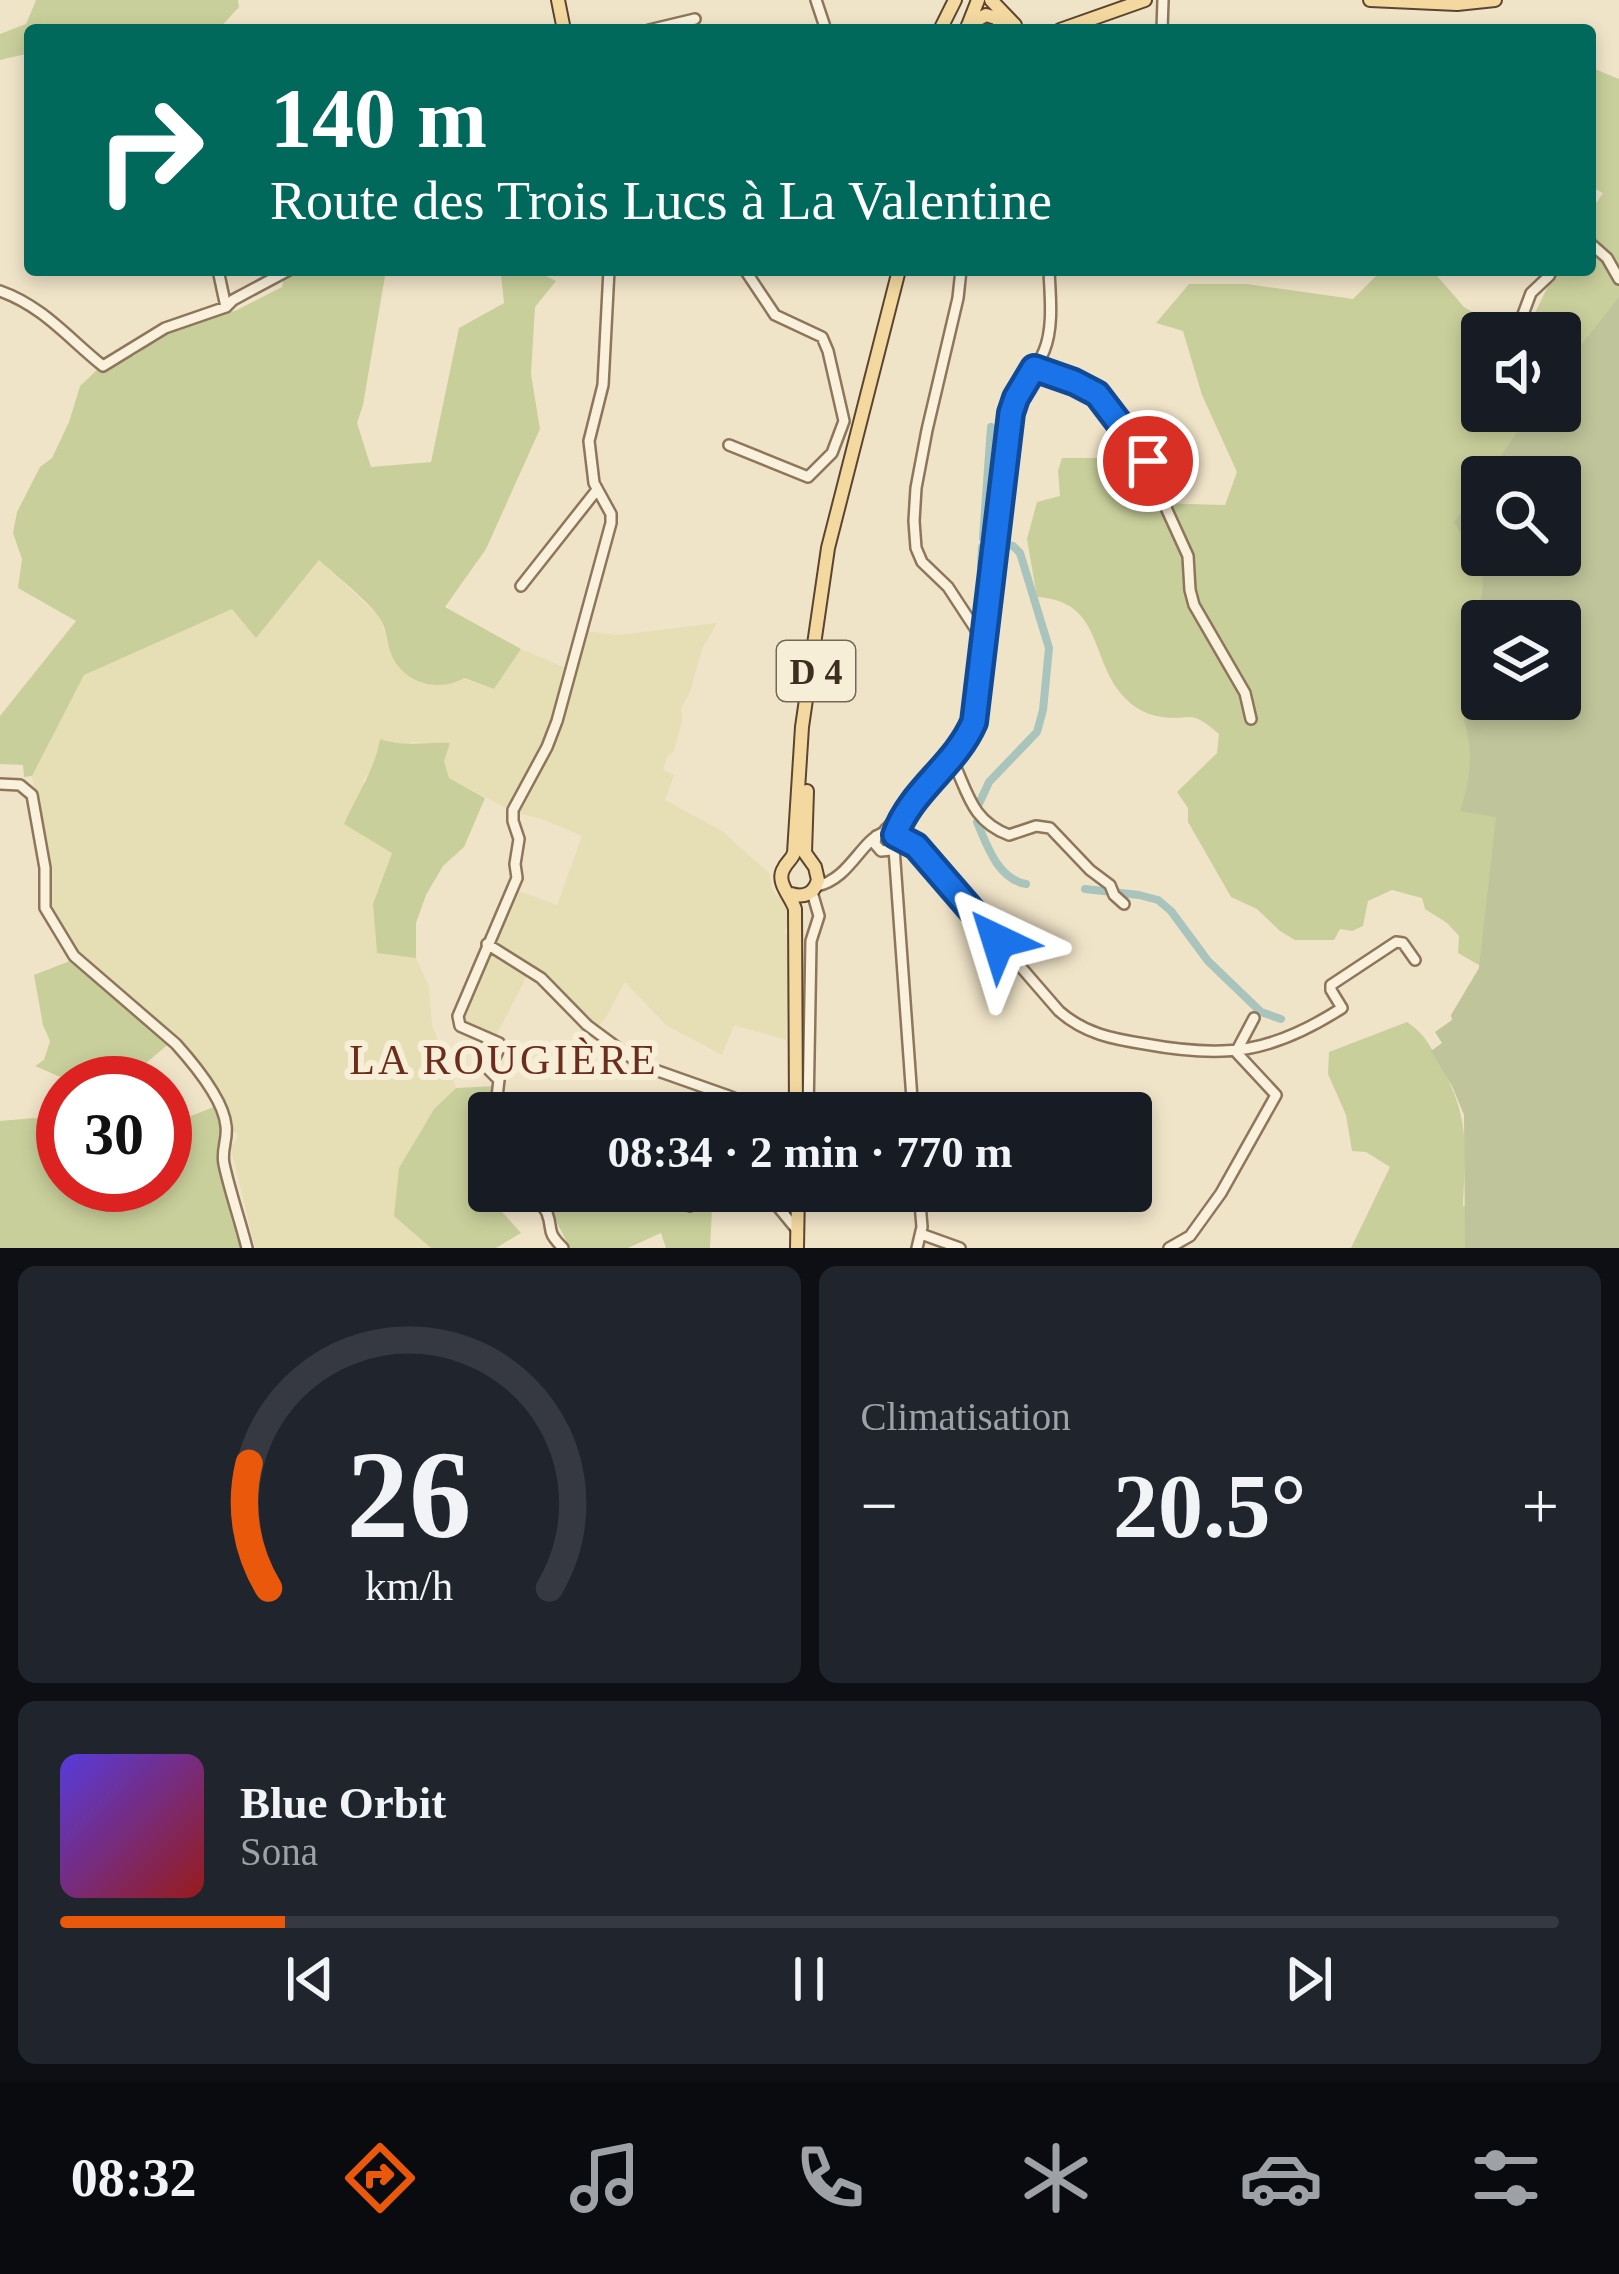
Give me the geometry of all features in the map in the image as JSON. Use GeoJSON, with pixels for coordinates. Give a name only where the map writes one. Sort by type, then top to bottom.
{"type":"FeatureCollection","features":[{"type":"Feature","properties":{"kind":"main road"},"geometry":{"type":"LineString","coordinates":[[991,0],[1011,24]]}},
{"type":"Feature","properties":{"kind":"main road"},"geometry":{"type":"LineString","coordinates":[[1370,0],[1457,4],[1495,0]]}},
{"type":"Feature","properties":{"kind":"main road"},"geometry":{"type":"LineString","coordinates":[[1077,24],[1141,1]]}},
{"type":"Feature","properties":{"kind":"main road"},"geometry":{"type":"LineString","coordinates":[[970,24],[986,15],[1006,24]]}},
{"type":"Feature","properties":{"kind":"main road","name":"D 4"},"geometry":{"type":"LineString","coordinates":[[791,861],[808,674],[828,548],[897,276]]}},
{"type":"Feature","properties":{"kind":"main road","name":"D 4"},"geometry":{"type":"LineString","coordinates":[[801,1092],[795,909],[809,884],[805,853],[808,728],[845,481]]}},
{"type":"Feature","properties":{"kind":"main road"},"geometry":{"type":"LineString","coordinates":[[804,860],[809,884],[784,887],[784,868],[791,861],[804,860]]}},
{"type":"Feature","properties":{"kind":"main road"},"geometry":{"type":"LineString","coordinates":[[799,1212],[800,1248]]}},
{"type":"Feature","properties":{"kind":"main road"},"geometry":{"type":"LineString","coordinates":[[800,1212],[800,1248]]}},
{"type":"Feature","properties":{"kind":"street"},"geometry":{"type":"LineString","coordinates":[[674,24],[695,19]]}},
{"type":"Feature","properties":{"kind":"street"},"geometry":{"type":"LineString","coordinates":[[1596,248],[1619,278]]}},
{"type":"Feature","properties":{"kind":"street"},"geometry":{"type":"LineString","coordinates":[[219,276],[226,307]]}},
{"type":"Feature","properties":{"kind":"street"},"geometry":{"type":"LineString","coordinates":[[0,291],[42,312],[103,366],[165,328],[226,307],[278,276]]}},
{"type":"Feature","properties":{"kind":"street"},"geometry":{"type":"LineString","coordinates":[[498,1092],[500,1080],[488,1070],[499,1043],[457,1022],[517,878],[519,839],[513,810],[556,721],[611,523],[609,509],[596,491],[589,441],[603,386],[609,276]]}},
{"type":"Feature","properties":{"kind":"street"},"geometry":{"type":"LineString","coordinates":[[729,445],[808,477],[832,453],[844,422],[822,337],[775,315],[749,276]]}},
{"type":"Feature","properties":{"kind":"street"},"geometry":{"type":"LineString","coordinates":[[960,276],[927,430],[914,521],[922,562],[938,574],[983,640]]}},
{"type":"Feature","properties":{"kind":"street"},"geometry":{"type":"LineString","coordinates":[[803,1092],[811,941],[819,916],[809,884],[834,881],[890,839],[905,809],[952,759],[974,722],[1011,413],[1046,348],[1049,276]]}},
{"type":"Feature","properties":{"kind":"street"},"geometry":{"type":"LineString","coordinates":[[1524,312],[1534,287],[1549,276]]}},
{"type":"Feature","properties":{"kind":"street"},"geometry":{"type":"LineString","coordinates":[[1034,368],[1097,394],[1148,461],[1188,556],[1194,605],[1245,693],[1251,719]]}},
{"type":"Feature","properties":{"kind":"street"},"geometry":{"type":"LineString","coordinates":[[521,586],[596,491]]}},
{"type":"Feature","properties":{"kind":"street"},"geometry":{"type":"LineString","coordinates":[[964,612],[973,611],[989,595]]}},
{"type":"Feature","properties":{"kind":"street"},"geometry":{"type":"LineString","coordinates":[[952,759],[984,821],[1009,835],[1036,826],[1050,828],[1124,904]]}},
{"type":"Feature","properties":{"kind":"street"},"geometry":{"type":"LineString","coordinates":[[0,785],[17,790],[33,805],[45,868],[45,908],[71,952],[176,1044],[217,1101],[227,1130],[224,1163],[247,1248]]}},
{"type":"Feature","properties":{"kind":"street"},"geometry":{"type":"LineString","coordinates":[[853,863],[881,850],[875,844],[890,839],[922,853],[1059,1011],[1104,1037],[1180,1051],[1236,1052],[1299,1033],[1342,1007],[1331,985],[1378,953],[1400,942],[1415,960]]}},
{"type":"Feature","properties":{"kind":"street"},"geometry":{"type":"LineString","coordinates":[[890,839],[911,1092]]}},
{"type":"Feature","properties":{"kind":"street"},"geometry":{"type":"LineString","coordinates":[[487,944],[541,978],[587,1024],[641,1065],[718,1092]]}},
{"type":"Feature","properties":{"kind":"street"},"geometry":{"type":"LineString","coordinates":[[1236,1052],[1254,1018]]}},
{"type":"Feature","properties":{"kind":"street"},"geometry":{"type":"LineString","coordinates":[[1168,1248],[1190,1236],[1221,1193],[1276,1095],[1236,1052]]}},
{"type":"Feature","properties":{"kind":"street"},"geometry":{"type":"LineString","coordinates":[[546,1212],[549,1233],[563,1248]]}},
{"type":"Feature","properties":{"kind":"street"},"geometry":{"type":"LineString","coordinates":[[782,1212],[797,1230]]}},
{"type":"Feature","properties":{"kind":"street"},"geometry":{"type":"LineString","coordinates":[[917,1248],[921,1212]]}},
{"type":"Feature","properties":{"kind":"street"},"geometry":{"type":"LineString","coordinates":[[921,1234],[960,1248]]}},
{"type":"Feature","properties":{"kind":"shaded area"},"geometry":{"type":"Polygon","coordinates":[[[319,560],[381,618],[391,655],[494,689],[521,649],[573,671],[583,631],[619,635],[717,623],[702,649],[681,708],[674,751],[663,770],[674,775],[665,800],[722,831],[769,873],[773,891],[789,907],[791,920],[784,932],[790,936],[786,1040],[734,1025],[722,1055],[666,1025],[625,982],[595,1029],[530,970],[495,1038],[464,1024],[460,1016],[516,890],[557,905],[582,836],[514,812],[449,778],[444,761],[449,744],[398,745],[363,781],[392,853],[373,904],[377,952],[416,958],[429,987],[432,1025],[456,1088],[434,1109],[415,1140],[394,1216],[431,1248],[255,1248],[230,1144],[238,1135],[192,1056],[186,1056],[76,954],[46,899],[48,868],[32,776],[83,675],[232,609],[256,637],[319,560]]]}},
{"type":"Feature","properties":{"kind":"green space"},"geometry":{"type":"Polygon","coordinates":[[[36,0],[238,0],[239,7],[223,24],[26,24],[36,0]]]}},
{"type":"Feature","properties":{"kind":"green space"},"geometry":{"type":"Polygon","coordinates":[[[24,25],[24,54],[0,60],[0,34],[24,25]]]}},
{"type":"Feature","properties":{"kind":"green space"},"geometry":{"type":"Polygon","coordinates":[[[1596,69],[1619,79],[1619,495],[1581,559],[1581,456],[1461,456],[1461,576],[1554,576],[1516,600],[1461,600],[1461,720],[1548,720],[1505,980],[1458,953],[1459,936],[1425,909],[1422,898],[1392,890],[1368,901],[1363,926],[1340,929],[1334,940],[1295,940],[1257,909],[1231,897],[1188,822],[1188,808],[1177,792],[1217,753],[1219,734],[1198,719],[1155,716],[1130,703],[1105,667],[1085,621],[1059,601],[1037,597],[1027,539],[1037,502],[1060,496],[1062,458],[1105,458],[1114,445],[1159,503],[1225,505],[1237,472],[1202,395],[1183,331],[1156,323],[1189,284],[1247,284],[1353,299],[1376,276],[1437,276],[1472,312],[1461,312],[1461,432],[1581,432],[1581,312],[1535,312],[1553,276],[1596,276],[1596,203],[1603,193],[1596,189],[1596,69]]]}},
{"type":"Feature","properties":{"kind":"green space"},"geometry":{"type":"Polygon","coordinates":[[[284,276],[385,276],[357,423],[371,467],[431,462],[459,328],[504,303],[501,276],[546,276],[556,281],[535,307],[531,374],[540,429],[486,549],[445,607],[521,649],[494,689],[464,678],[444,685],[413,679],[392,656],[376,613],[319,560],[256,638],[232,609],[84,675],[32,776],[24,777],[23,765],[0,764],[0,716],[76,621],[18,588],[22,559],[13,533],[17,512],[40,467],[52,458],[80,386],[100,367],[134,356],[164,334],[237,310],[282,287],[284,276]]]}},
{"type":"Feature","properties":{"kind":"green space"},"geometry":{"type":"Polygon","coordinates":[[[1619,297],[1619,1248],[1465,1248],[1464,1115],[1431,1051],[1442,1043],[1435,1032],[1452,1020],[1479,968],[1496,817],[1460,811],[1470,766],[1464,720],[1581,720],[1581,600],[1481,600],[1482,576],[1581,576],[1581,456],[1501,456],[1517,432],[1581,432],[1581,345],[1619,297]]]}},
{"type":"Feature","properties":{"kind":"green space"},"geometry":{"type":"Polygon","coordinates":[[[380,739],[450,743],[444,761],[449,778],[485,798],[464,847],[443,866],[426,895],[416,923],[416,958],[377,953],[373,904],[392,853],[344,824],[380,739]]]}},
{"type":"Feature","properties":{"kind":"green space"},"geometry":{"type":"Polygon","coordinates":[[[75,959],[171,1042],[154,1056],[45,1056],[50,1041],[34,975],[75,959]]]}},
{"type":"Feature","properties":{"kind":"green space"},"geometry":{"type":"Polygon","coordinates":[[[1407,1022],[1430,1047],[1451,1085],[1464,1134],[1463,1206],[1497,1210],[1492,1248],[1351,1248],[1390,1167],[1366,1152],[1352,1151],[1346,1115],[1328,1074],[1329,1052],[1407,1022]]]}},
{"type":"Feature","properties":{"kind":"green space"},"geometry":{"type":"Polygon","coordinates":[[[495,1086],[495,1092],[468,1092],[468,1212],[502,1212],[521,1233],[496,1248],[431,1248],[394,1216],[399,1168],[434,1109],[456,1088],[495,1086]]]}},
{"type":"Feature","properties":{"kind":"green space"},"geometry":{"type":"Polygon","coordinates":[[[216,1106],[224,1129],[221,1173],[240,1248],[0,1248],[0,1121],[34,1118],[36,1212],[192,1212],[192,1116],[216,1106]]]}},
{"type":"Feature","properties":{"kind":"green space"},"geometry":{"type":"Polygon","coordinates":[[[552,1212],[712,1212],[710,1248],[666,1248],[661,1233],[628,1248],[570,1248],[552,1212]]]}},
{"type":"Feature","properties":{"kind":"waterway"},"geometry":{"type":"LineString","coordinates":[[983,538],[991,427]]}},
{"type":"Feature","properties":{"kind":"waterway"},"geometry":{"type":"LineString","coordinates":[[978,806],[989,782],[1037,732],[1049,648],[1020,553],[1002,544],[994,623]]}},
{"type":"Feature","properties":{"kind":"waterway"},"geometry":{"type":"LineString","coordinates":[[981,566],[982,547]]}},
{"type":"Feature","properties":{"kind":"waterway"},"geometry":{"type":"LineString","coordinates":[[992,644],[993,635]]}},
{"type":"Feature","properties":{"kind":"waterway"},"geometry":{"type":"LineString","coordinates":[[977,822],[1001,869],[1026,884]]}},
{"type":"Feature","properties":{"kind":"waterway"},"geometry":{"type":"LineString","coordinates":[[1085,889],[1158,900],[1208,961],[1261,1012],[1281,1019]]}},
{"type":"Feature","properties":{"kind":"district","name":"LA ROUGIÈRE"},"geometry":{"type":"Point","coordinates":[504,1059]}},
{"type":"Feature","properties":{"kind":"route"},"geometry":{"type":"LineString","coordinates":[[998,941],[916,846],[895,835],[905,809],[952,759],[974,722],[1011,413],[1034,368],[1097,394],[1148,461]]}}]}
